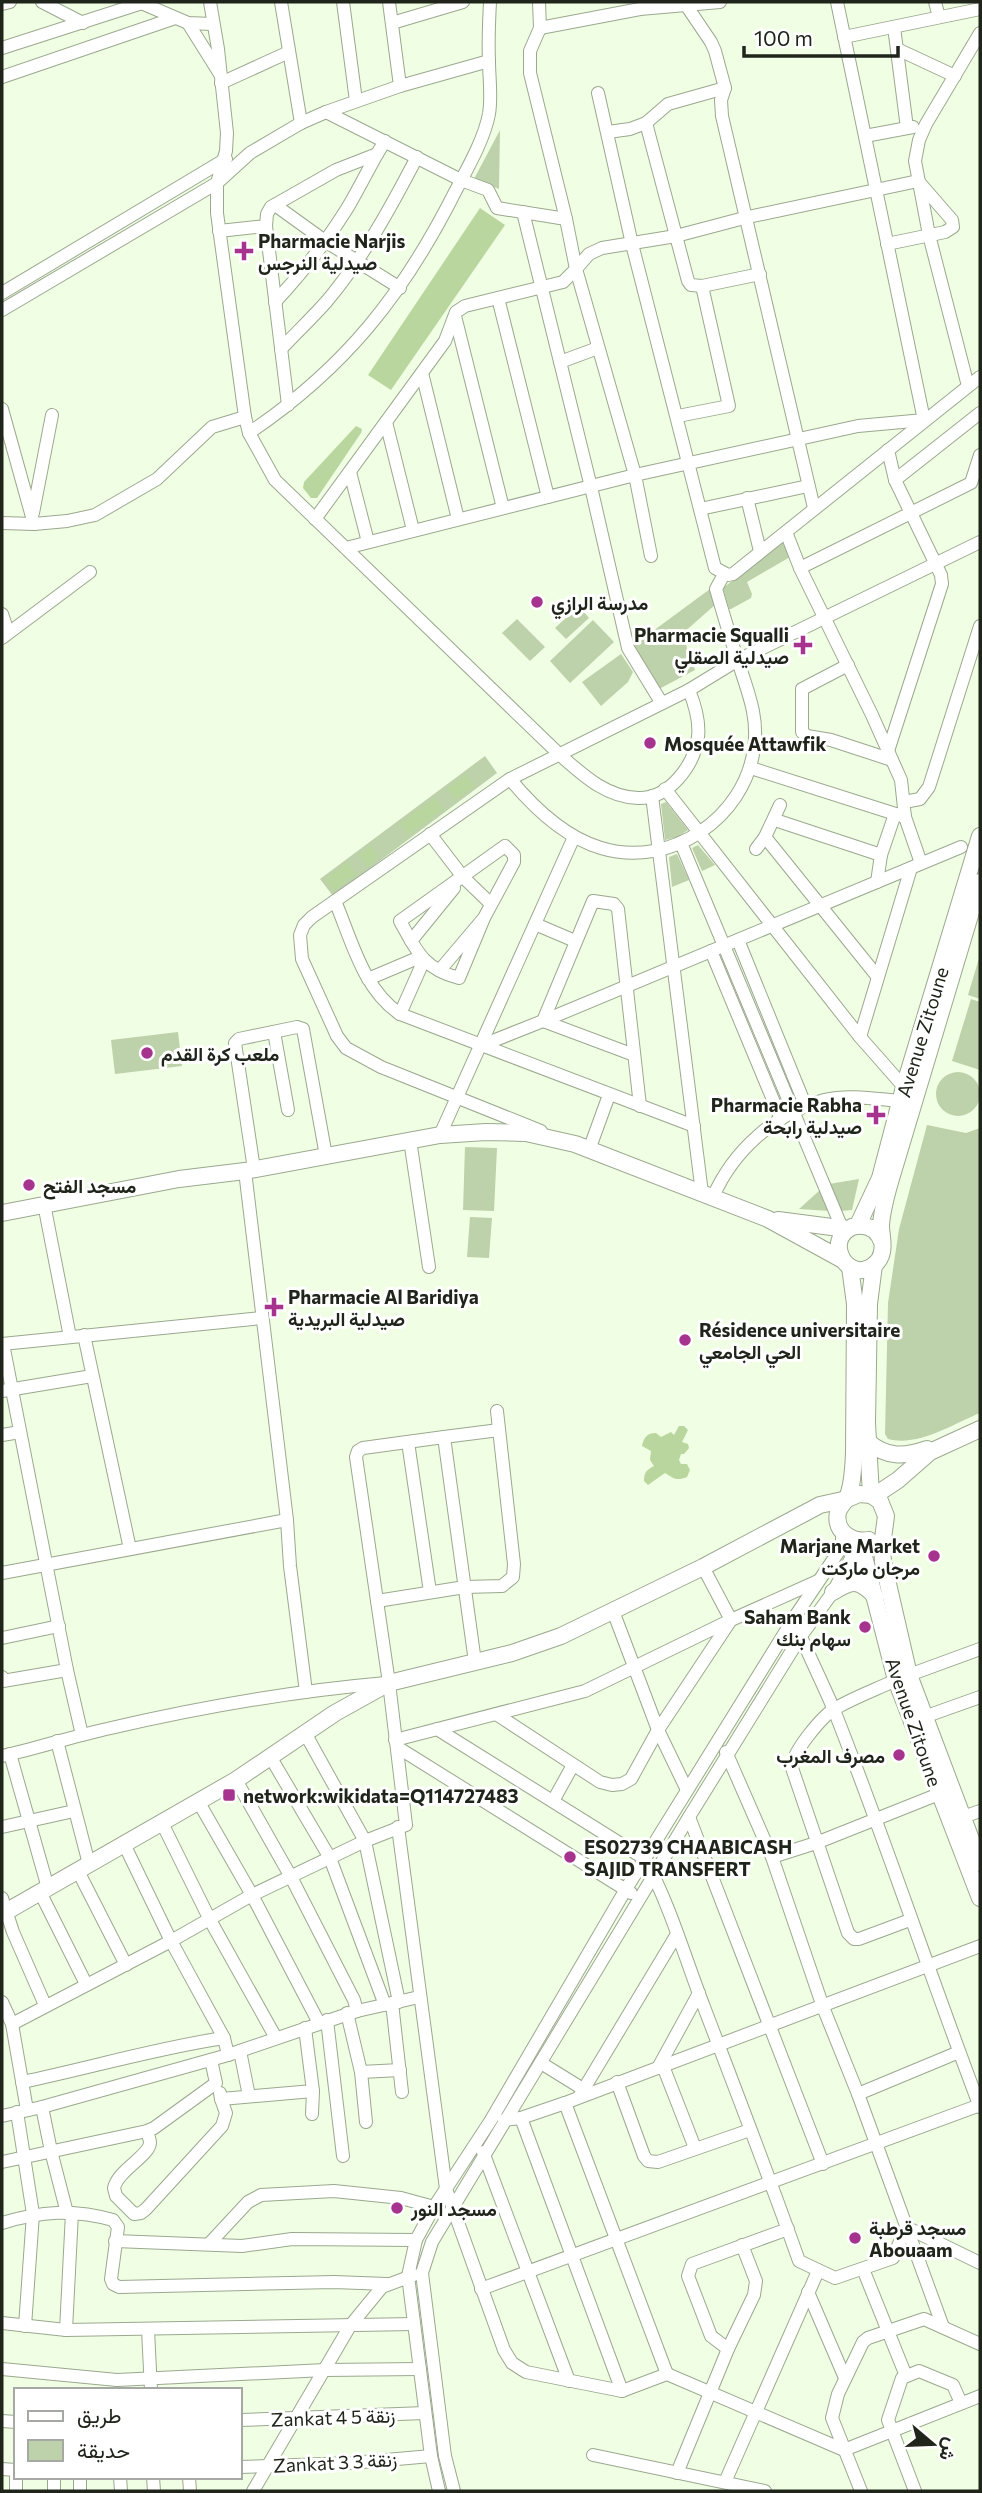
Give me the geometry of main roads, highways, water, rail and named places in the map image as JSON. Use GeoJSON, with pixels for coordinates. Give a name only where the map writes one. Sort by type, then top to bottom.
{"type":"FeatureCollection","features":[{"type":"Feature","properties":{"kind":"main road","name":"Avenue Zitoune"},"geometry":{"type":"LineString","coordinates":[[849,1227],[880,1178],[902,1094],[980,836]]}},
{"type":"Feature","properties":{"kind":"main road","name":"Avenue Zitoune"},"geometry":{"type":"LineString","coordinates":[[882,1242],[883,1210],[890,1182],[980,882]]}},
{"type":"Feature","properties":{"kind":"main road"},"geometry":{"type":"LineString","coordinates":[[2,1213],[179,1179],[250,1170],[440,1135],[526,1133],[560,1139],[768,1219],[863,1270],[874,1265]]}},
{"type":"Feature","properties":{"kind":"main road"},"geometry":{"type":"LineString","coordinates":[[768,1219],[871,1227],[882,1242],[882,1254],[874,1265],[869,1304],[867,1441],[873,1496]]}},
{"type":"Feature","properties":{"kind":"main road"},"geometry":{"type":"LineString","coordinates":[[841,1530],[838,1512],[847,1499],[854,1454],[855,1304],[839,1240],[849,1227]]}},
{"type":"Feature","properties":{"kind":"main road"},"geometry":{"type":"LineString","coordinates":[[867,1441],[880,1451],[893,1455],[911,1454],[980,1429]]}},
{"type":"Feature","properties":{"kind":"main road"},"geometry":{"type":"LineString","coordinates":[[873,1496],[943,1444]]}},
{"type":"Feature","properties":{"kind":"main road","name":"Avenue Zitoune"},"geometry":{"type":"LineString","coordinates":[[898,1480],[888,1500],[882,1546],[903,1677],[925,1717],[980,1863]]}},
{"type":"Feature","properties":{"kind":"main road"},"geometry":{"type":"LineString","coordinates":[[3,1908],[44,1890],[162,1824],[271,1758],[335,1713],[388,1683],[512,1653],[561,1636],[703,1567],[803,1514],[820,1505],[847,1499],[859,1493],[873,1496],[880,1501],[886,1520],[873,1539],[860,1542],[850,1538],[824,1515],[803,1514]]}},
{"type":"Feature","properties":{"kind":"main road","name":"Avenue Zitoune"},"geometry":{"type":"LineString","coordinates":[[860,1542],[939,1794],[980,1898]]}},
{"type":"Feature","properties":{"kind":"main road"},"geometry":{"type":"LineString","coordinates":[[833,1592],[855,1583],[865,1586],[875,1596]]}},
{"type":"Feature","properties":{"kind":"place","name":"Pharmacie Narjis صيدلية النرجس"},"geometry":{"type":"Point","coordinates":[244,251]}},
{"type":"Feature","properties":{"kind":"place","name":"مدرسة الرازي"},"geometry":{"type":"Point","coordinates":[537,602]}},
{"type":"Feature","properties":{"kind":"place","name":"Pharmacie Squalli صيدلية الصقلي"},"geometry":{"type":"Point","coordinates":[803,645]}},
{"type":"Feature","properties":{"kind":"place","name":"Mosquée Attawfik"},"geometry":{"type":"Point","coordinates":[650,743]}},
{"type":"Feature","properties":{"kind":"place","name":"ملعب كرة القدم"},"geometry":{"type":"Point","coordinates":[147,1053]}},
{"type":"Feature","properties":{"kind":"place","name":"Pharmacie Rabha صيدلية رابحة"},"geometry":{"type":"Point","coordinates":[876,1115]}},
{"type":"Feature","properties":{"kind":"place","name":"مسجد الفتح"},"geometry":{"type":"Point","coordinates":[29,1185]}},
{"type":"Feature","properties":{"kind":"place","name":"Pharmacie Al Baridiya صيدلية البريدية"},"geometry":{"type":"Point","coordinates":[274,1307]}},
{"type":"Feature","properties":{"kind":"place","name":"Résidence universitaire الحي الجامعي"},"geometry":{"type":"Point","coordinates":[685,1340]}},
{"type":"Feature","properties":{"kind":"place","name":"Marjane Market مرجان ماركت"},"geometry":{"type":"Point","coordinates":[934,1556]}},
{"type":"Feature","properties":{"kind":"place","name":"Saham Bank سهام بنك"},"geometry":{"type":"Point","coordinates":[865,1627]}},
{"type":"Feature","properties":{"kind":"place","name":"مصرف المغرب"},"geometry":{"type":"Point","coordinates":[899,1755]}},
{"type":"Feature","properties":{"kind":"place","name":"network:wikidata=Q114727483"},"geometry":{"type":"Point","coordinates":[229,1795]}},
{"type":"Feature","properties":{"kind":"place","name":"ES02739 CHAABICASH SAJID TRANSFERT"},"geometry":{"type":"Point","coordinates":[570,1857]}},
{"type":"Feature","properties":{"kind":"place","name":"مسجد النور"},"geometry":{"type":"Point","coordinates":[397,2208]}},
{"type":"Feature","properties":{"kind":"place","name":"مسجد قرطبة Abouaam"},"geometry":{"type":"Point","coordinates":[855,2238]}}]}
